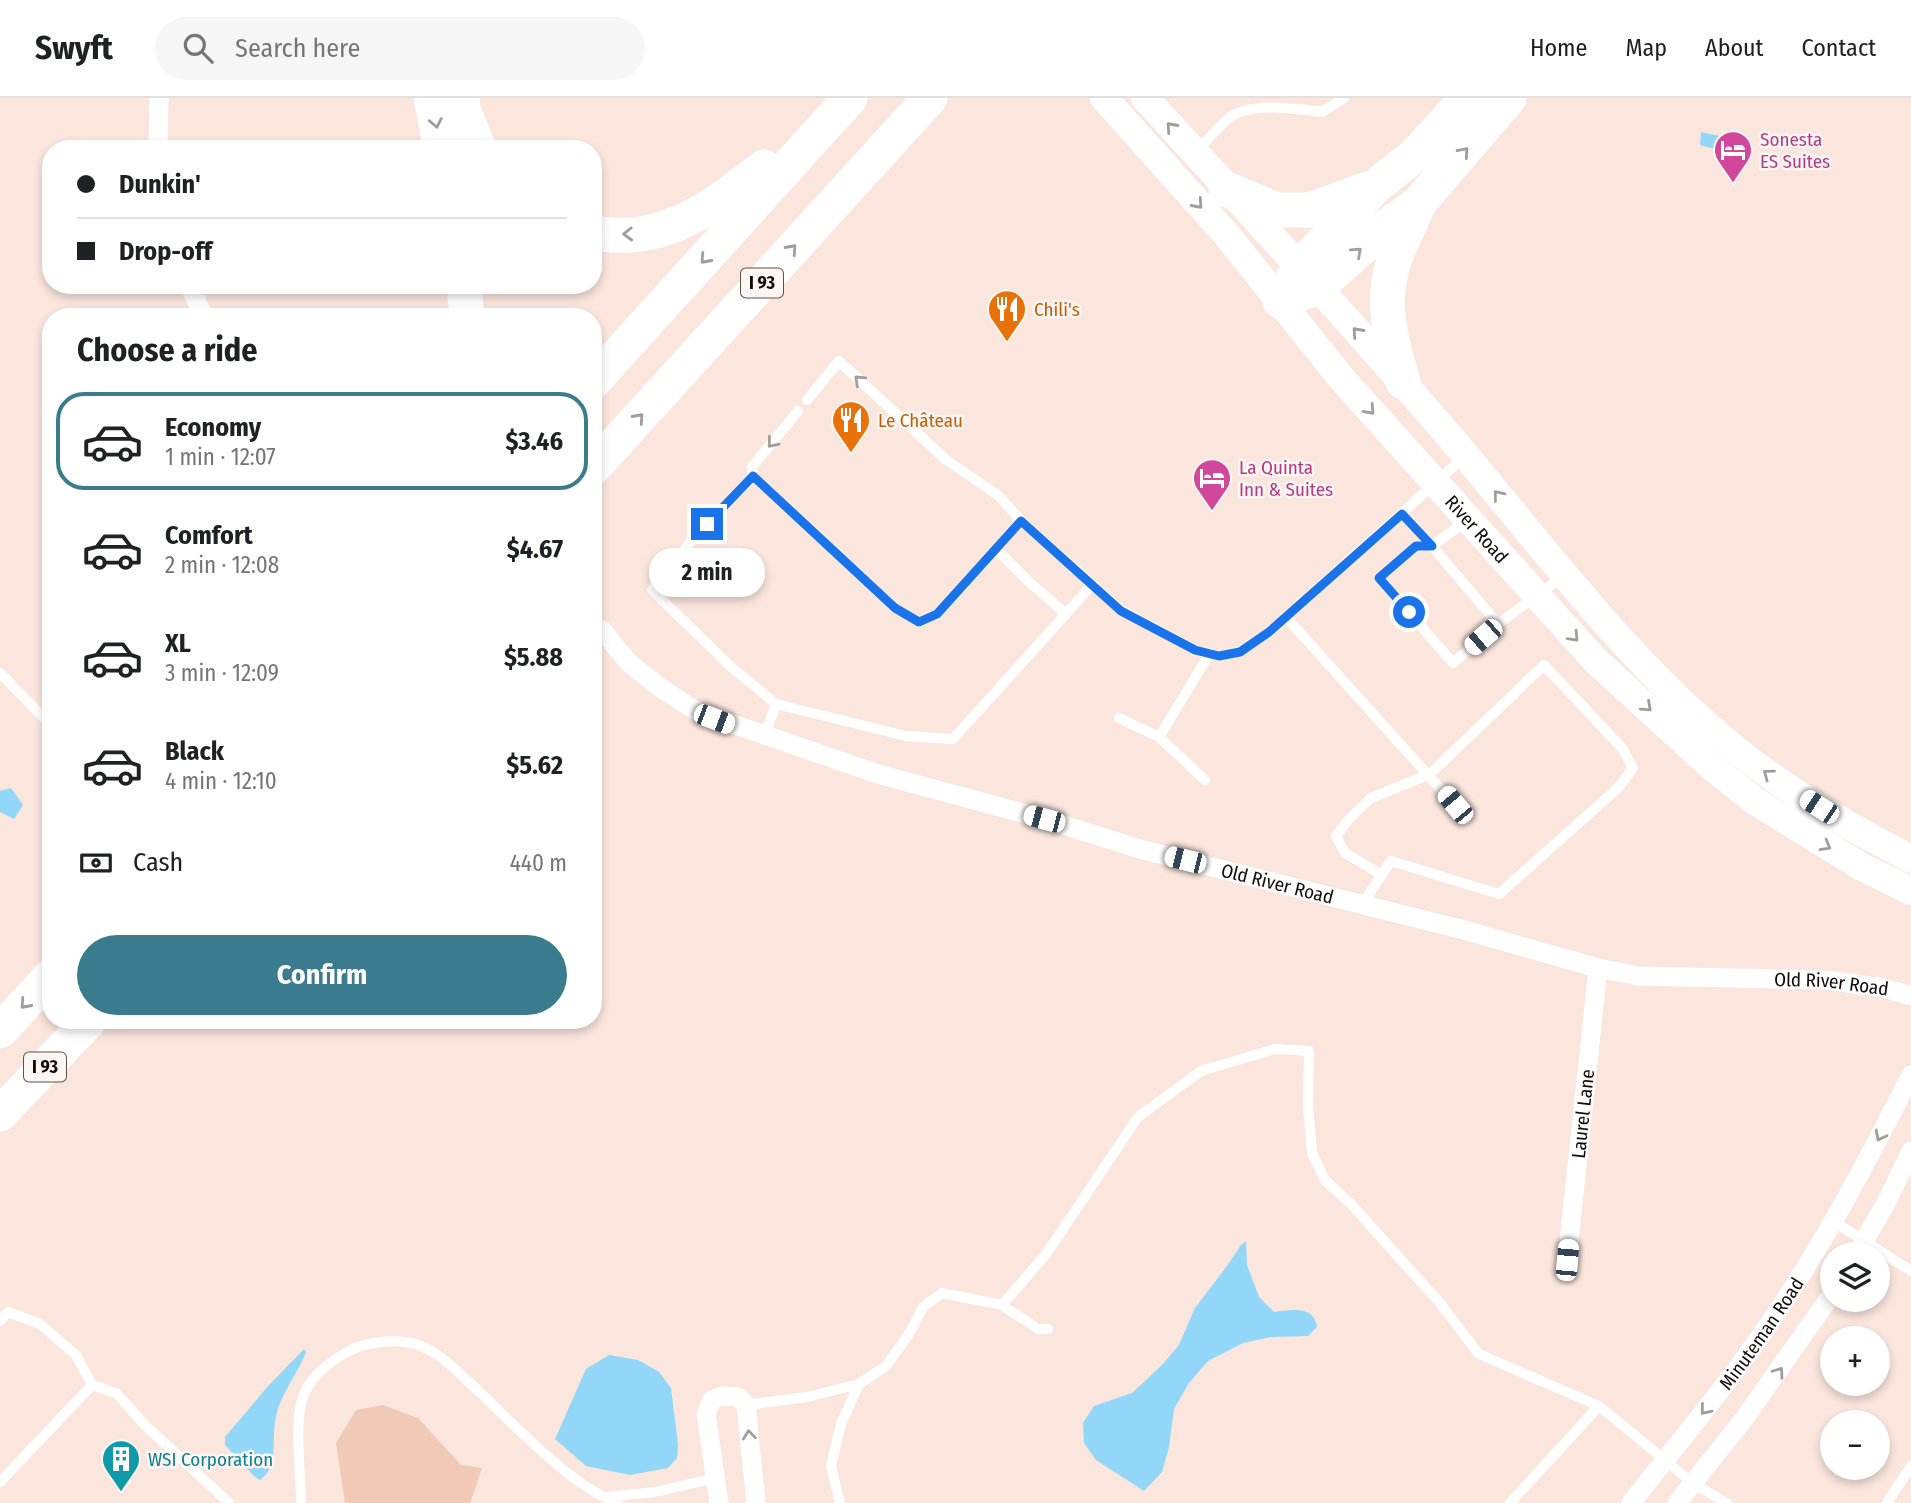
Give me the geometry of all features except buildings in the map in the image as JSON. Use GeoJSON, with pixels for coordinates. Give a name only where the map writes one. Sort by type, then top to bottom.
{"type":"FeatureCollection","features":[{"type":"Feature","properties":{"kind":"highway"},"geometry":{"type":"LineString","coordinates":[[431,98],[439,140]]}},
{"type":"Feature","properties":{"kind":"highway"},"geometry":{"type":"LineString","coordinates":[[462,98],[463,110],[475,140]]}},
{"type":"Feature","properties":{"kind":"highway","name":"I 93"},"geometry":{"type":"LineString","coordinates":[[602,458],[930,98]]}},
{"type":"Feature","properties":{"kind":"highway"},"geometry":{"type":"LineString","coordinates":[[1308,278],[1377,186],[1415,155],[1467,98]]}},
{"type":"Feature","properties":{"kind":"highway"},"geometry":{"type":"LineString","coordinates":[[1280,301],[1308,278],[1419,204],[1509,98]]}},
{"type":"Feature","properties":{"kind":"highway"},"geometry":{"type":"LineString","coordinates":[[602,233],[637,234],[669,228],[700,215],[730,195],[849,99]]}},
{"type":"Feature","properties":{"kind":"highway"},"geometry":{"type":"LineString","coordinates":[[602,372],[849,99]]}},
{"type":"Feature","properties":{"kind":"highway"},"geometry":{"type":"LineString","coordinates":[[1226,189],[1277,210],[1310,210],[1377,186]]}},
{"type":"Feature","properties":{"kind":"highway"},"geometry":{"type":"LineString","coordinates":[[1403,382],[1390,336],[1386,298],[1393,263],[1419,204]]}},
{"type":"Feature","properties":{"kind":"highway"},"geometry":{"type":"LineString","coordinates":[[0,1031],[42,986]]}},
{"type":"Feature","properties":{"kind":"highway","name":"I 93"},"geometry":{"type":"LineString","coordinates":[[0,1115],[81,1029]]}},
{"type":"Feature","properties":{"kind":"main road","name":"River Road"},"geometry":{"type":"LineString","coordinates":[[1104,98],[1226,234],[1342,379],[1596,662],[1711,766],[1746,794],[1862,867],[1911,891]]}},
{"type":"Feature","properties":{"kind":"main road","name":"River Road"},"geometry":{"type":"LineString","coordinates":[[1145,98],[1403,382],[1616,636],[1735,749],[1783,784],[1855,830],[1911,859]]}},
{"type":"Feature","properties":{"kind":"street"},"geometry":{"type":"LineString","coordinates":[[158,140],[159,98]]}},
{"type":"Feature","properties":{"kind":"street","name":"Old River Road"},"geometry":{"type":"LineString","coordinates":[[602,630],[628,662],[662,689],[698,712],[878,774],[1044,819],[1140,849],[1464,930],[1598,968],[1649,976],[1826,980],[1884,988],[1911,996]]}},
{"type":"Feature","properties":{"kind":"street","name":"Laurel Lane"},"geometry":{"type":"LineString","coordinates":[[1567,1260],[1598,968]]}},
{"type":"Feature","properties":{"kind":"street","name":"Minuteman Road"},"geometry":{"type":"LineString","coordinates":[[1631,1503],[1762,1334],[1833,1221],[1911,1075]]}},
{"type":"Feature","properties":{"kind":"street"},"geometry":{"type":"LineString","coordinates":[[1862,1242],[1911,1151]]}},
{"type":"Feature","properties":{"kind":"street","name":"Minuteman Road"},"geometry":{"type":"LineString","coordinates":[[1677,1503],[1784,1365],[1820,1312]]}},
{"type":"Feature","properties":{"kind":"street"},"geometry":{"type":"LineString","coordinates":[[719,1503],[706,1415],[712,1400],[722,1396],[738,1397],[746,1405],[756,1503]]}},
{"type":"Feature","properties":{"kind":"lane"},"geometry":{"type":"LineString","coordinates":[[1195,153],[1231,116],[1255,109],[1286,108],[1322,113],[1344,98]]}},
{"type":"Feature","properties":{"kind":"lane"},"geometry":{"type":"LineString","coordinates":[[807,400],[839,361],[945,459],[999,496],[1021,521],[1121,611],[1195,650],[1219,656],[1240,652],[1269,632],[1466,456]]}},
{"type":"Feature","properties":{"kind":"lane"},"geometry":{"type":"LineString","coordinates":[[798,411],[752,467],[753,476],[895,608],[919,622],[937,614],[1021,521]]}},
{"type":"Feature","properties":{"kind":"lane"},"geometry":{"type":"LineString","coordinates":[[753,476],[692,540],[652,590],[730,666],[776,704],[906,736],[953,739],[1093,585]]}},
{"type":"Feature","properties":{"kind":"lane"},"geometry":{"type":"LineString","coordinates":[[1402,514],[1498,624]]}},
{"type":"Feature","properties":{"kind":"lane"},"geometry":{"type":"LineString","coordinates":[[1469,518],[1432,546],[1416,546],[1379,578],[1453,663],[1498,624],[1563,576]]}},
{"type":"Feature","properties":{"kind":"lane"},"geometry":{"type":"LineString","coordinates":[[996,549],[1066,614]]}},
{"type":"Feature","properties":{"kind":"lane"},"geometry":{"type":"LineString","coordinates":[[1286,617],[1430,774],[1455,805]]}},
{"type":"Feature","properties":{"kind":"lane"},"geometry":{"type":"LineString","coordinates":[[1159,737],[1210,653]]}},
{"type":"Feature","properties":{"kind":"lane"},"geometry":{"type":"LineString","coordinates":[[1361,906],[1382,875],[1391,861],[1499,894],[1619,787],[1633,768],[1622,748],[1544,665],[1430,774],[1371,798],[1336,836],[1345,853],[1382,875]]}},
{"type":"Feature","properties":{"kind":"lane"},"geometry":{"type":"LineString","coordinates":[[0,673],[42,716]]}},
{"type":"Feature","properties":{"kind":"lane"},"geometry":{"type":"LineString","coordinates":[[765,735],[776,704]]}},
{"type":"Feature","properties":{"kind":"lane"},"geometry":{"type":"LineString","coordinates":[[1119,718],[1159,737],[1205,779]]}},
{"type":"Feature","properties":{"kind":"lane"},"geometry":{"type":"LineString","coordinates":[[1002,1305],[1047,1253],[1138,1118],[1201,1071],[1275,1049],[1309,1051],[1308,1106],[1312,1153],[1325,1180],[1352,1205],[1439,1302],[1479,1354],[1600,1406],[1694,1484],[1727,1503]]}},
{"type":"Feature","properties":{"kind":"lane"},"geometry":{"type":"LineString","coordinates":[[1833,1221],[1853,1242]]}},
{"type":"Feature","properties":{"kind":"lane"},"geometry":{"type":"LineString","coordinates":[[1890,1257],[1910,1273]]}},
{"type":"Feature","properties":{"kind":"lane"},"geometry":{"type":"LineString","coordinates":[[746,1405],[807,1397],[859,1384],[886,1366],[909,1334],[923,1307],[942,1293],[1002,1305],[1038,1329],[1048,1329]]}},
{"type":"Feature","properties":{"kind":"lane"},"geometry":{"type":"LineString","coordinates":[[0,1321],[8,1312],[40,1324],[76,1355],[92,1385],[116,1393],[146,1426],[229,1503]]}},
{"type":"Feature","properties":{"kind":"lane"},"geometry":{"type":"LineString","coordinates":[[299,1502],[299,1422],[302,1398],[315,1377],[334,1360],[356,1347],[386,1341],[419,1345],[446,1362],[571,1476],[603,1497],[618,1503]]}},
{"type":"Feature","properties":{"kind":"lane"},"geometry":{"type":"LineString","coordinates":[[840,1503],[831,1466],[841,1424],[859,1384]]}},
{"type":"Feature","properties":{"kind":"lane"},"geometry":{"type":"LineString","coordinates":[[0,1482],[92,1385]]}},
{"type":"Feature","properties":{"kind":"lane"},"geometry":{"type":"LineString","coordinates":[[1510,1503],[1600,1406]]}},
{"type":"Feature","properties":{"kind":"lane"},"geometry":{"type":"LineString","coordinates":[[1887,1503],[1911,1466]]}},
{"type":"Feature","properties":{"kind":"lane"},"geometry":{"type":"LineString","coordinates":[[603,1497],[655,1492],[716,1478]]}},
{"type":"Feature","properties":{"kind":"shaded area"},"geometry":{"type":"Polygon","coordinates":[[[383,1405],[418,1418],[461,1465],[482,1468],[470,1503],[345,1503],[336,1443],[356,1410],[383,1405]]]}},
{"type":"Feature","properties":{"kind":"water"},"geometry":{"type":"Polygon","coordinates":[[[1701,132],[1733,139],[1731,153],[1700,145],[1701,132]]]}},
{"type":"Feature","properties":{"kind":"water"},"geometry":{"type":"Polygon","coordinates":[[[11,788],[23,805],[14,819],[0,812],[0,791],[11,788]]]}},
{"type":"Feature","properties":{"kind":"water"},"geometry":{"type":"Polygon","coordinates":[[[1246,1241],[1247,1265],[1259,1297],[1274,1312],[1307,1312],[1315,1320],[1317,1327],[1308,1336],[1271,1337],[1243,1343],[1208,1361],[1189,1383],[1174,1409],[1169,1447],[1162,1472],[1144,1491],[1096,1460],[1084,1443],[1083,1423],[1094,1406],[1132,1393],[1162,1365],[1179,1345],[1195,1308],[1246,1241]]]}},
{"type":"Feature","properties":{"kind":"water"},"geometry":{"type":"Polygon","coordinates":[[[304,1349],[306,1352],[277,1413],[270,1469],[260,1480],[225,1445],[225,1437],[304,1349]]]}},
{"type":"Feature","properties":{"kind":"water"},"geometry":{"type":"Polygon","coordinates":[[[609,1355],[638,1360],[659,1372],[671,1388],[678,1444],[677,1458],[668,1468],[630,1475],[586,1466],[555,1439],[586,1369],[609,1355]]]}},
{"type":"Feature","properties":{"kind":"place","name":"Sonesta ES Suites"},"geometry":{"type":"Point","coordinates":[1733,184]}},
{"type":"Feature","properties":{"kind":"place","name":"Chili's"},"geometry":{"type":"Point","coordinates":[1007,343]}},
{"type":"Feature","properties":{"kind":"place","name":"Le Château"},"geometry":{"type":"Point","coordinates":[851,454]}},
{"type":"Feature","properties":{"kind":"place","name":"La Quinta Inn & Suites"},"geometry":{"type":"Point","coordinates":[1212,512]}},
{"type":"Feature","properties":{"kind":"place","name":"WSI Corporation"},"geometry":{"type":"Point","coordinates":[121,1493]}},
{"type":"Feature","properties":{"kind":"route"},"geometry":{"type":"LineString","coordinates":[[707,524],[753,476],[895,608],[919,622],[937,614],[1021,521],[1121,611],[1195,650],[1219,656],[1240,652],[1269,632],[1402,514],[1432,546],[1416,546],[1379,578],[1409,612]]}}]}
